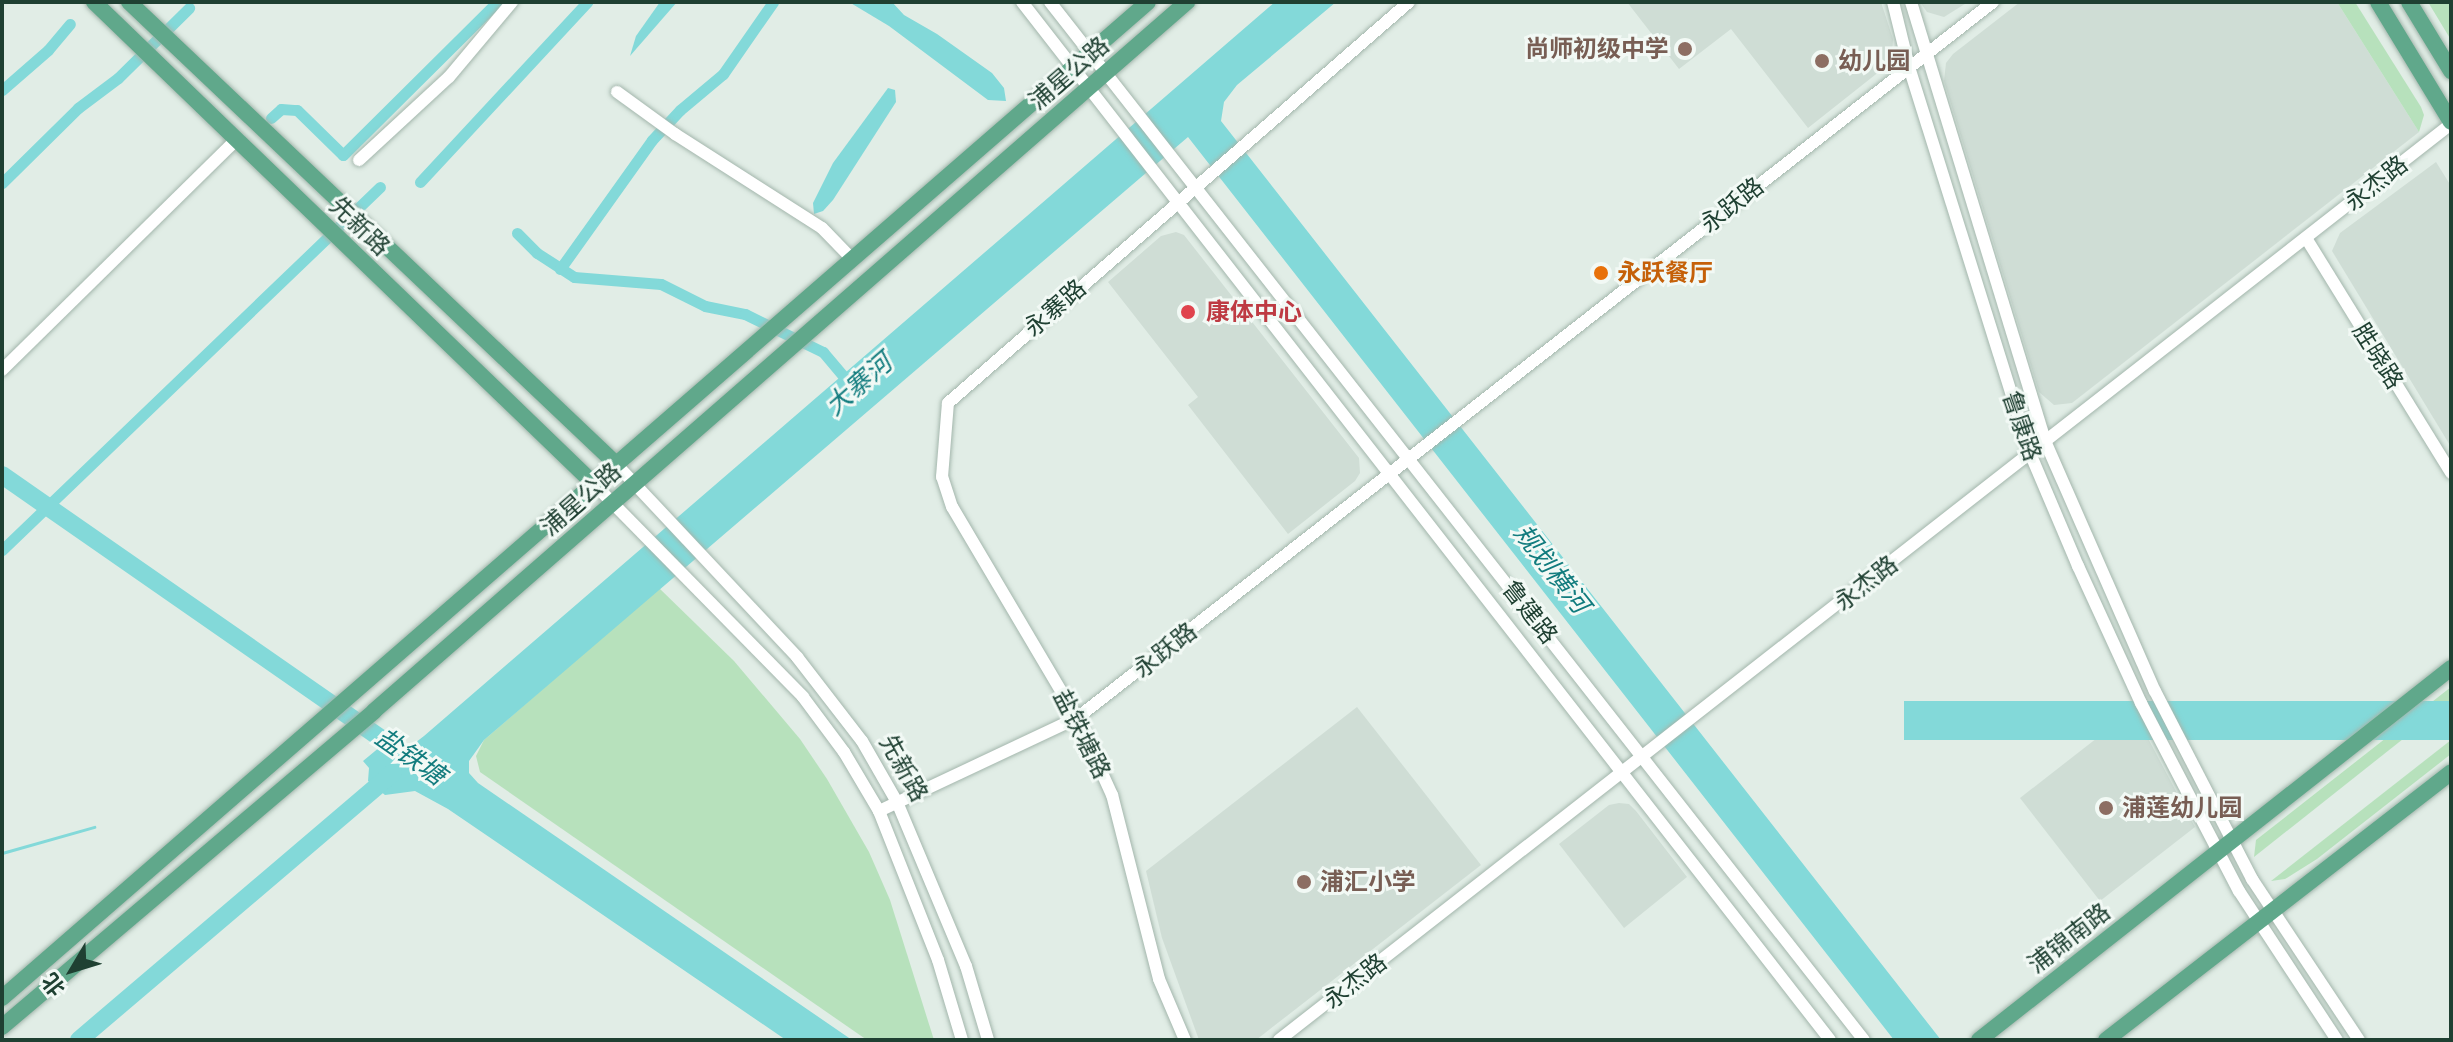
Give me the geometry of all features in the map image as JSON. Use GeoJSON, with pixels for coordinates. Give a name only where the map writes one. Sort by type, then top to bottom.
{"type":"FeatureCollection","features":[{"type":"Feature","properties":{"kind":"main road","name":"先新路"},"geometry":{"type":"LineString","coordinates":[[94,2],[593,483]]}},
{"type":"Feature","properties":{"kind":"main road","name":"先新路"},"geometry":{"type":"LineString","coordinates":[[129,2],[616,464]]}},
{"type":"Feature","properties":{"kind":"main road","name":"浦星公路"},"geometry":{"type":"LineString","coordinates":[[2,998],[1148,2]]}},
{"type":"Feature","properties":{"kind":"main road","name":"浦星公路"},"geometry":{"type":"LineString","coordinates":[[2,1027],[374,711],[1187,2]]}},
{"type":"Feature","properties":{"kind":"main road"},"geometry":{"type":"LineString","coordinates":[[2378,2],[2451,123]]}},
{"type":"Feature","properties":{"kind":"main road"},"geometry":{"type":"LineString","coordinates":[[2409,2],[2451,71]]}},
{"type":"Feature","properties":{"kind":"main road","name":"浦锦南路"},"geometry":{"type":"LineString","coordinates":[[1979,1040],[2451,668]]}},
{"type":"Feature","properties":{"kind":"main road"},"geometry":{"type":"LineString","coordinates":[[2106,1040],[2451,772]]}},
{"type":"Feature","properties":{"kind":"street"},"geometry":{"type":"LineString","coordinates":[[359,160],[449,77],[512,2]]}},
{"type":"Feature","properties":{"kind":"street"},"geometry":{"type":"LineString","coordinates":[[1022,2],[1088,88]]}},
{"type":"Feature","properties":{"kind":"street"},"geometry":{"type":"LineString","coordinates":[[1050,2],[1107,71]]}},
{"type":"Feature","properties":{"kind":"street","name":"永寨路"},"geometry":{"type":"LineString","coordinates":[[943,447],[948,403],[1176,201],[1409,2]]}},
{"type":"Feature","properties":{"kind":"street","name":"鲁康路"},"geometry":{"type":"LineString","coordinates":[[1893,2],[1909,67],[2030,453],[2105,629],[2219,852],[2275,949],[2337,1040]]}},
{"type":"Feature","properties":{"kind":"street","name":"鲁康路"},"geometry":{"type":"LineString","coordinates":[[1911,2],[2045,441],[2155,691],[2273,910],[2359,1040]]}},
{"type":"Feature","properties":{"kind":"street","name":"永跃路"},"geometry":{"type":"LineString","coordinates":[[879,811],[1077,718],[1993,2]]}},
{"type":"Feature","properties":{"kind":"street","name":"鲁建路"},"geometry":{"type":"LineString","coordinates":[[1107,71],[1864,1040]]}},
{"type":"Feature","properties":{"kind":"street","name":"鲁建路"},"geometry":{"type":"LineString","coordinates":[[1088,88],[1830,1040]]}},
{"type":"Feature","properties":{"kind":"street"},"geometry":{"type":"LineString","coordinates":[[617,92],[675,134],[822,228],[852,259]]}},
{"type":"Feature","properties":{"kind":"street","name":"永杰路"},"geometry":{"type":"LineString","coordinates":[[1279,1040],[2451,123]]}},
{"type":"Feature","properties":{"kind":"street"},"geometry":{"type":"LineString","coordinates":[[2,370],[236,140]]}},
{"type":"Feature","properties":{"kind":"street","name":"胜晓路"},"geometry":{"type":"LineString","coordinates":[[2306,238],[2451,473]]}},
{"type":"Feature","properties":{"kind":"street","name":"盐铁塘路"},"geometry":{"type":"LineString","coordinates":[[943,447],[942,477],[952,507],[1077,718],[1112,795],[1159,979],[1185,1040]]}},
{"type":"Feature","properties":{"kind":"street","name":"先新路"},"geometry":{"type":"LineString","coordinates":[[616,464],[819,683],[862,741],[897,802],[966,966],[988,1040]]}},
{"type":"Feature","properties":{"kind":"street","name":"先新路"},"geometry":{"type":"LineString","coordinates":[[593,483],[803,697],[844,752],[879,811],[938,960],[962,1040]]}},
{"type":"Feature","properties":{"kind":"shaded area","name":"幼儿园"},"geometry":{"type":"Polygon","coordinates":[[[1627,2],[1881,2],[1893,39],[1892,54],[1885,67],[1808,128],[1731,29],[1679,69],[1627,2]]]}},
{"type":"Feature","properties":{"kind":"shaded area"},"geometry":{"type":"Polygon","coordinates":[[[1920,2],[1968,2],[1944,17],[1927,12],[1920,2]]]}},
{"type":"Feature","properties":{"kind":"shaded area"},"geometry":{"type":"Polygon","coordinates":[[[2020,2],[2337,2],[2419,132],[2072,403],[2054,405],[2039,392],[1944,81],[1946,63],[1953,54],[2020,2]]]}},
{"type":"Feature","properties":{"kind":"shaded area"},"geometry":{"type":"Polygon","coordinates":[[[2436,162],[2451,186],[2451,447],[2332,251],[2340,233],[2436,162]]]}},
{"type":"Feature","properties":{"kind":"shaded area"},"geometry":{"type":"Polygon","coordinates":[[[1176,232],[1184,235],[1359,458],[1360,473],[1355,481],[1288,534],[1188,405],[1198,397],[1108,282],[1161,236],[1176,232]]]}},
{"type":"Feature","properties":{"kind":"shaded area","name":"浦汇小学"},"geometry":{"type":"Polygon","coordinates":[[[1357,707],[1481,865],[1256,1040],[1199,1040],[1162,938],[1146,871],[1357,707]]]}},
{"type":"Feature","properties":{"kind":"shaded area","name":"浦莲幼儿园"},"geometry":{"type":"Polygon","coordinates":[[[2133,710],[2195,827],[2100,901],[2020,798],[2133,710]]]}},
{"type":"Feature","properties":{"kind":"shaded area"},"geometry":{"type":"Polygon","coordinates":[[[1629,804],[1636,811],[1687,877],[1624,928],[1559,844],[1609,805],[1629,804]]]}},
{"type":"Feature","properties":{"kind":"green space"},"geometry":{"type":"Polygon","coordinates":[[[2337,2],[2355,2],[2421,107],[2424,115],[2419,132],[2337,2]]]}},
{"type":"Feature","properties":{"kind":"green space"},"geometry":{"type":"Polygon","coordinates":[[[2428,2],[2451,2],[2451,40],[2428,2]]]}},
{"type":"Feature","properties":{"kind":"green space"},"geometry":{"type":"Polygon","coordinates":[[[659,588],[734,661],[800,739],[827,779],[869,852],[890,900],[934,1040],[867,1040],[480,772],[476,756],[484,740],[659,588]]]}},
{"type":"Feature","properties":{"kind":"green space"},"geometry":{"type":"Polygon","coordinates":[[[2451,687],[2451,701],[2254,857],[2256,840],[2451,687]]]}},
{"type":"Feature","properties":{"kind":"green space"},"geometry":{"type":"Polygon","coordinates":[[[2451,740],[2451,754],[2317,859],[2285,879],[2271,881],[2451,740]]]}},
{"type":"Feature","properties":{"kind":"water"},"geometry":{"type":"Polygon","coordinates":[[[660,2],[677,2],[630,56],[636,36],[660,2]]]}},
{"type":"Feature","properties":{"kind":"water"},"geometry":{"type":"Polygon","coordinates":[[[849,2],[892,2],[904,15],[992,73],[1004,88],[1006,101],[988,100],[889,26],[849,2]]]}},
{"type":"Feature","properties":{"kind":"water"},"geometry":{"type":"Polygon","coordinates":[[[1275,2],[1336,2],[1237,85],[1224,102],[1221,121],[1941,1040],[1894,1040],[1188,137],[484,740],[469,761],[469,773],[478,783],[852,1040],[786,1040],[448,809],[415,791],[385,795],[368,781],[369,768],[363,761],[392,737],[411,746],[424,736],[1275,2]]]}},
{"type":"Feature","properties":{"kind":"water"},"geometry":{"type":"Polygon","coordinates":[[[888,88],[895,90],[896,102],[833,200],[823,211],[814,214],[813,203],[833,163],[888,88]]]}},
{"type":"Feature","properties":{"kind":"water"},"geometry":{"type":"Polygon","coordinates":[[[1904,701],[2451,701],[2451,740],[1904,740],[1904,701]]]}},
{"type":"Feature","properties":{"kind":"waterway"},"geometry":{"type":"LineString","coordinates":[[271,118],[281,109],[297,110],[343,155],[497,2]]}},
{"type":"Feature","properties":{"kind":"waterway"},"geometry":{"type":"LineString","coordinates":[[420,182],[587,2]]}},
{"type":"Feature","properties":{"kind":"waterway"},"geometry":{"type":"LineString","coordinates":[[560,269],[652,140],[680,110],[723,74],[773,2]]}},
{"type":"Feature","properties":{"kind":"waterway"},"geometry":{"type":"LineString","coordinates":[[2,183],[78,108],[118,78],[189,8]]}},
{"type":"Feature","properties":{"kind":"waterway"},"geometry":{"type":"LineString","coordinates":[[2,90],[48,50],[70,24]]}},
{"type":"Feature","properties":{"kind":"waterway"},"geometry":{"type":"LineString","coordinates":[[2,550],[380,187]]}},
{"type":"Feature","properties":{"kind":"waterway","name":"大寨河"},"geometry":{"type":"LineString","coordinates":[[517,233],[537,253],[574,277],[661,284],[705,306],[745,314],[823,352],[850,384]]}},
{"type":"Feature","properties":{"kind":"waterway","name":"盐铁塘"},"geometry":{"type":"LineString","coordinates":[[2,475],[407,756]]}},
{"type":"Feature","properties":{"kind":"waterway"},"geometry":{"type":"LineString","coordinates":[[79,1040],[393,773]]}},
{"type":"Feature","properties":{"kind":"waterway"},"geometry":{"type":"LineString","coordinates":[[2,853],[94,827]]}},
{"type":"Feature","properties":{"kind":"place","name":"尚师初级中学"},"geometry":{"type":"Point","coordinates":[1685,49]}},
{"type":"Feature","properties":{"kind":"place","name":"幼儿园"},"geometry":{"type":"Point","coordinates":[1822,61]}},
{"type":"Feature","properties":{"kind":"place","name":"永跃餐厅"},"geometry":{"type":"Point","coordinates":[1601,273]}},
{"type":"Feature","properties":{"kind":"place","name":"康体中心"},"geometry":{"type":"Point","coordinates":[1188,312]}},
{"type":"Feature","properties":{"kind":"place","name":"浦莲幼儿园"},"geometry":{"type":"Point","coordinates":[2106,808]}},
{"type":"Feature","properties":{"kind":"place","name":"浦汇小学"},"geometry":{"type":"Point","coordinates":[1304,882]}},
{"type":"Feature","properties":{"kind":"water label","name":"规划横河"},"geometry":{"type":"Point","coordinates":[1551,569]}}]}
